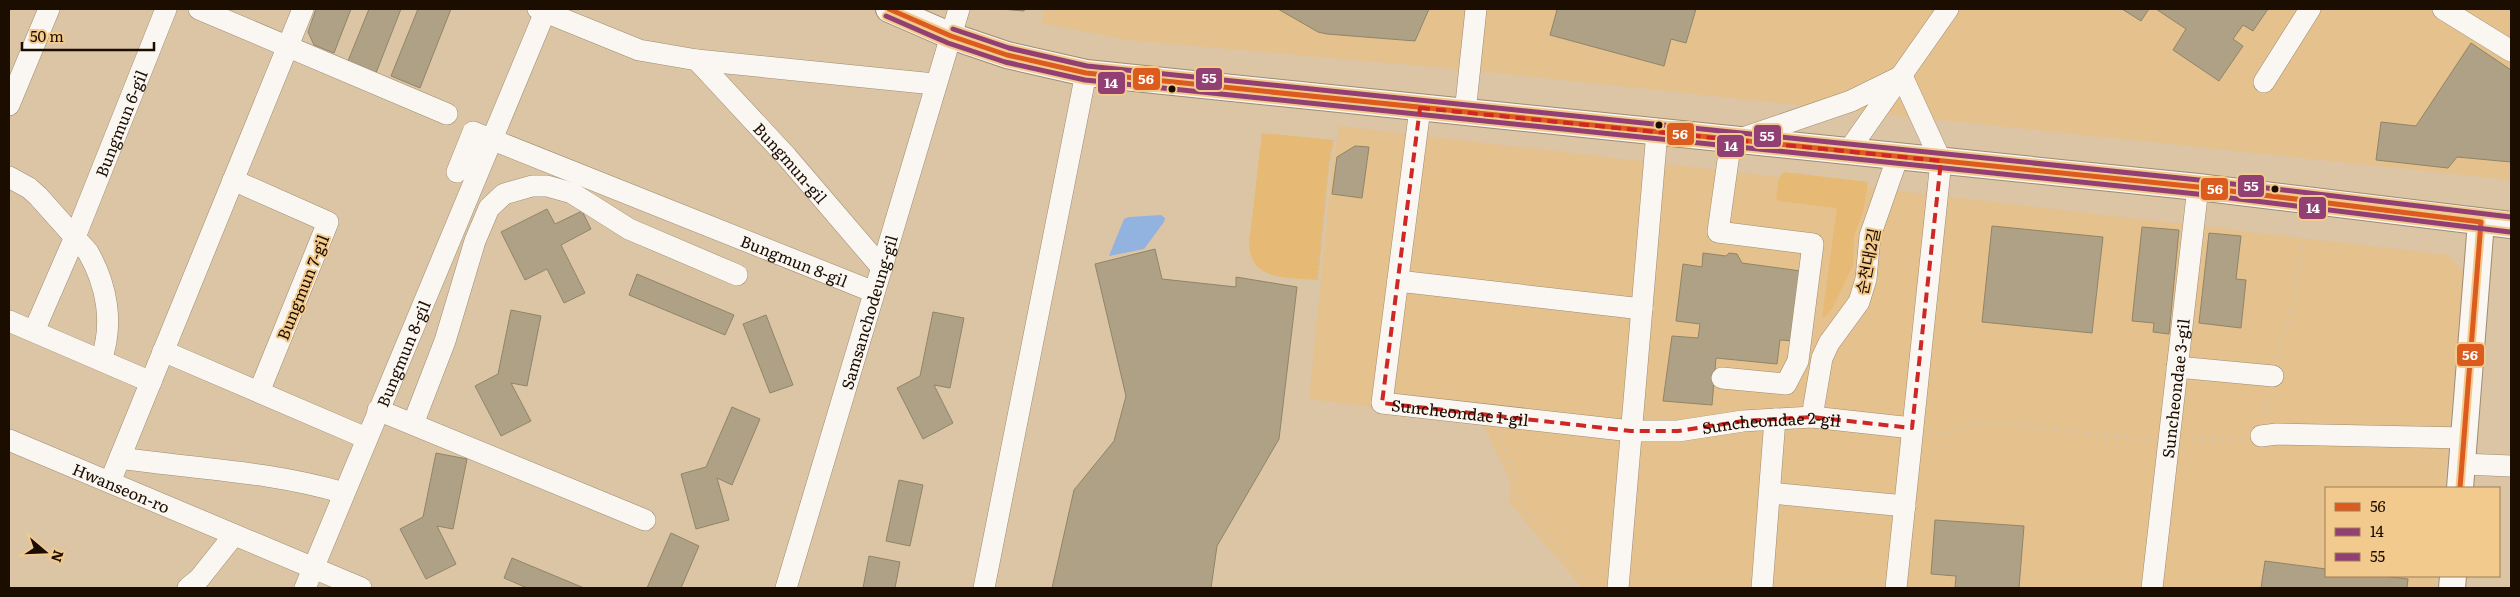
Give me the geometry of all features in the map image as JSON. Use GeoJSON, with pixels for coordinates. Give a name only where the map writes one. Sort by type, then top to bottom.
{"type":"FeatureCollection","features":[{"type":"Feature","properties":{"kind":"main road"},"geometry":{"type":"LineString","coordinates":[[889,9],[951,36],[1007,55],[1086,73],[1465,113],[1849,150],[2198,188],[2511,225]]}},
{"type":"Feature","properties":{"kind":"main road"},"geometry":{"type":"LineString","coordinates":[[2461,476],[2481,222]]}},
{"type":"Feature","properties":{"kind":"street"},"geometry":{"type":"LineString","coordinates":[[9,105],[48,9]]}},
{"type":"Feature","properties":{"kind":"street","name":"Bungmun 6-gil"},"geometry":{"type":"LineString","coordinates":[[34,331],[75,237],[166,9]]}},
{"type":"Feature","properties":{"kind":"street"},"geometry":{"type":"LineString","coordinates":[[199,9],[447,114]]}},
{"type":"Feature","properties":{"kind":"street"},"geometry":{"type":"LineString","coordinates":[[110,482],[302,9]]}},
{"type":"Feature","properties":{"kind":"street","name":"Samsanchodeung-gil"},"geometry":{"type":"LineString","coordinates":[[786,588],[882,268],[934,84],[951,36],[958,9]]}},
{"type":"Feature","properties":{"kind":"street"},"geometry":{"type":"LineString","coordinates":[[1465,113],[1476,9]]}},
{"type":"Feature","properties":{"kind":"street"},"geometry":{"type":"LineString","coordinates":[[1849,150],[1948,9]]}},
{"type":"Feature","properties":{"kind":"street"},"geometry":{"type":"LineString","coordinates":[[2264,82],[2310,9]]}},
{"type":"Feature","properties":{"kind":"street"},"geometry":{"type":"LineString","coordinates":[[2443,9],[2511,51]]}},
{"type":"Feature","properties":{"kind":"street"},"geometry":{"type":"LineString","coordinates":[[542,10],[639,50],[697,60],[934,84]]}},
{"type":"Feature","properties":{"kind":"street","name":"Bungmun 8-gil"},"geometry":{"type":"LineString","coordinates":[[313,568],[492,140],[542,10]]}},
{"type":"Feature","properties":{"kind":"street","name":"Bungmun-gil"},"geometry":{"type":"LineString","coordinates":[[697,60],[787,157],[882,268]]}},
{"type":"Feature","properties":{"kind":"street"},"geometry":{"type":"LineString","coordinates":[[984,588],[1086,73]]}},
{"type":"Feature","properties":{"kind":"street"},"geometry":{"type":"LineString","coordinates":[[1722,378],[1786,384],[1798,361],[1813,244],[1718,232],[1734,140],[1851,101],[1902,76]]}},
{"type":"Feature","properties":{"kind":"street"},"geometry":{"type":"LineString","coordinates":[[1896,588],[1941,161],[1902,76]]}},
{"type":"Feature","properties":{"kind":"street","name":"Suncheondae 1-gil"},"geometry":{"type":"LineString","coordinates":[[1420,108],[1382,402],[1631,431]]}},
{"type":"Feature","properties":{"kind":"street"},"geometry":{"type":"LineString","coordinates":[[457,172],[473,132],[492,140]]}},
{"type":"Feature","properties":{"kind":"street"},"geometry":{"type":"LineString","coordinates":[[1618,588],[1657,132]]}},
{"type":"Feature","properties":{"kind":"street","name":"Bungmun 8-gil"},"geometry":{"type":"LineString","coordinates":[[492,140],[874,292]]}},
{"type":"Feature","properties":{"kind":"street","name":"순천대2길"},"geometry":{"type":"LineString","coordinates":[[1812,417],[1822,358],[1829,343],[1852,315],[1859,302],[1866,279],[1870,236],[1898,156]]}},
{"type":"Feature","properties":{"kind":"street"},"geometry":{"type":"LineString","coordinates":[[9,176],[29,188],[75,237],[93,261],[105,294],[108,340],[101,360]]}},
{"type":"Feature","properties":{"kind":"street","name":"Bungmun 7-gil"},"geometry":{"type":"LineString","coordinates":[[233,180],[328,222],[259,392]]}},
{"type":"Feature","properties":{"kind":"street"},"geometry":{"type":"LineString","coordinates":[[413,424],[445,341],[475,241],[489,208],[504,194],[532,186],[547,186],[565,191],[582,198],[629,229],[737,275]]}},
{"type":"Feature","properties":{"kind":"street","name":"Suncheondae 3-gil"},"geometry":{"type":"LineString","coordinates":[[2152,588],[2198,188]]}},
{"type":"Feature","properties":{"kind":"street"},"geometry":{"type":"LineString","coordinates":[[1398,281],[1642,309]]}},
{"type":"Feature","properties":{"kind":"street"},"geometry":{"type":"LineString","coordinates":[[9,321],[151,382]]}},
{"type":"Feature","properties":{"kind":"street"},"geometry":{"type":"LineString","coordinates":[[163,351],[366,438]]}},
{"type":"Feature","properties":{"kind":"street"},"geometry":{"type":"LineString","coordinates":[[2177,367],[2273,376]]}},
{"type":"Feature","properties":{"kind":"street"},"geometry":{"type":"LineString","coordinates":[[378,410],[645,520]]}},
{"type":"Feature","properties":{"kind":"street","name":"Suncheondae 2-gil"},"geometry":{"type":"LineString","coordinates":[[1631,431],[1678,431],[1744,421],[1812,417],[1912,428]]}},
{"type":"Feature","properties":{"kind":"street"},"geometry":{"type":"LineString","coordinates":[[1762,588],[1775,419]]}},
{"type":"Feature","properties":{"kind":"street"},"geometry":{"type":"LineString","coordinates":[[2261,436],[2278,434],[2464,438]]}},
{"type":"Feature","properties":{"kind":"street","name":"Hwanseon-ro"},"geometry":{"type":"LineString","coordinates":[[9,440],[362,588]]}},
{"type":"Feature","properties":{"kind":"street"},"geometry":{"type":"LineString","coordinates":[[120,458],[244,472],[309,482],[344,493]]}},
{"type":"Feature","properties":{"kind":"street"},"geometry":{"type":"LineString","coordinates":[[2461,476],[2511,466]]}},
{"type":"Feature","properties":{"kind":"street"},"geometry":{"type":"LineString","coordinates":[[1770,493],[1905,506]]}},
{"type":"Feature","properties":{"kind":"street"},"geometry":{"type":"LineString","coordinates":[[188,588],[199,579],[234,534]]}},
{"type":"Feature","properties":{"kind":"street"},"geometry":{"type":"LineString","coordinates":[[304,588],[313,568]]}},
{"type":"Feature","properties":{"kind":"path"},"geometry":{"type":"LineString","coordinates":[[1314,317],[1329,167],[1333,153],[1339,99]]}},
{"type":"Feature","properties":{"kind":"path"},"geometry":{"type":"LineString","coordinates":[[1912,428],[1948,434],[1961,430],[1965,424],[1998,424],[2148,440],[2233,440],[2261,436],[2273,376],[2293,306],[2309,201]]}},
{"type":"Feature","properties":{"kind":"path"},"geometry":{"type":"LineString","coordinates":[[1227,250],[1240,264],[1261,276],[1317,285]]}},
{"type":"Feature","properties":{"kind":"path"},"geometry":{"type":"LineString","coordinates":[[1498,416],[1499,436],[1514,473],[1515,499],[1583,579],[1597,588]]}},
{"type":"Feature","properties":{"kind":"highlighted area"},"geometry":{"type":"Polygon","coordinates":[[[1420,108],[1941,161],[1912,428],[1812,417],[1743,421],[1678,431],[1631,431],[1382,403],[1420,108]]]}},
{"type":"Feature","properties":{"kind":"shaded area"},"geometry":{"type":"Polygon","coordinates":[[[1044,9],[2511,9],[2511,180],[1477,71],[1128,40],[1042,23],[1044,9]]]}},
{"type":"Feature","properties":{"kind":"shaded area"},"geometry":{"type":"Polygon","coordinates":[[[1339,126],[2448,255],[2464,272],[2444,487],[2325,487],[2325,577],[2436,577],[2435,588],[1583,588],[1509,502],[1511,482],[1482,421],[1309,399],[1332,171],[1339,126]]]}},
{"type":"Feature","properties":{"kind":"shaded area"},"geometry":{"type":"Polygon","coordinates":[[[1262,133],[1334,140],[1329,167],[1318,280],[1273,275],[1256,265],[1251,256],[1249,244],[1262,133]]]}},
{"type":"Feature","properties":{"kind":"shaded area"},"geometry":{"type":"Polygon","coordinates":[[[1784,172],[1868,182],[1863,212],[1854,236],[1853,265],[1833,307],[1826,316],[1822,317],[1837,208],[1778,201],[1776,198],[1779,178],[1784,172]]]}},
{"type":"Feature","properties":{"kind":"water"},"geometry":{"type":"Polygon","coordinates":[[[1161,215],[1165,218],[1164,222],[1144,249],[1109,256],[1124,219],[1161,215]]]}},
{"type":"Feature","properties":{"kind":"building"},"geometry":{"type":"Polygon","coordinates":[[[316,9],[351,9],[334,53],[314,45],[308,32],[316,9]]]}},
{"type":"Feature","properties":{"kind":"building"},"geometry":{"type":"Polygon","coordinates":[[[369,9],[401,9],[376,73],[348,61],[369,9]]]}},
{"type":"Feature","properties":{"kind":"building"},"geometry":{"type":"Polygon","coordinates":[[[418,9],[451,9],[420,88],[391,76],[418,9]]]}},
{"type":"Feature","properties":{"kind":"building"},"geometry":{"type":"Polygon","coordinates":[[[1001,9],[1025,9],[1024,11],[1001,9]]]}},
{"type":"Feature","properties":{"kind":"building"},"geometry":{"type":"Polygon","coordinates":[[[1278,9],[1429,9],[1415,41],[1318,32],[1278,9]]]}},
{"type":"Feature","properties":{"kind":"building"},"geometry":{"type":"Polygon","coordinates":[[[1552,9],[1696,9],[1686,43],[1671,39],[1664,66],[1550,35],[1557,10],[1552,9]]]}},
{"type":"Feature","properties":{"kind":"building"},"geometry":{"type":"Polygon","coordinates":[[[2122,9],[2149,9],[2141,21],[2122,9]]]}},
{"type":"Feature","properties":{"kind":"building"},"geometry":{"type":"Polygon","coordinates":[[[2156,9],[2268,9],[2253,31],[2243,25],[2233,39],[2243,46],[2219,81],[2173,50],[2186,29],[2156,9]]]}},
{"type":"Feature","properties":{"kind":"building"},"geometry":{"type":"Polygon","coordinates":[[[2471,43],[2511,70],[2511,162],[2457,157],[2448,168],[2376,160],[2381,122],[2416,126],[2471,43]]]}},
{"type":"Feature","properties":{"kind":"building"},"geometry":{"type":"Polygon","coordinates":[[[1355,146],[1369,147],[1362,198],[1332,194],[1337,157],[1355,146]]]}},
{"type":"Feature","properties":{"kind":"building"},"geometry":{"type":"Polygon","coordinates":[[[547,209],[555,224],[582,211],[591,229],[561,245],[585,293],[564,303],[547,269],[525,280],[501,232],[547,209]]]}},
{"type":"Feature","properties":{"kind":"building"},"geometry":{"type":"Polygon","coordinates":[[[1992,226],[2103,237],[2092,333],[1982,322],[1992,226]]]}},
{"type":"Feature","properties":{"kind":"building"},"geometry":{"type":"Polygon","coordinates":[[[2142,227],[2179,230],[2169,334],[2153,332],[2154,323],[2132,321],[2142,227]]]}},
{"type":"Feature","properties":{"kind":"building"},"geometry":{"type":"Polygon","coordinates":[[[2209,233],[2241,236],[2236,279],[2246,280],[2241,328],[2199,323],[2209,233]]]}},
{"type":"Feature","properties":{"kind":"building"},"geometry":{"type":"Polygon","coordinates":[[[1155,249],[1162,279],[1236,287],[1236,277],[1297,287],[1279,439],[1217,546],[1211,588],[1052,588],[1074,490],[1114,441],[1126,396],[1095,264],[1155,249]]]}},
{"type":"Feature","properties":{"kind":"building"},"geometry":{"type":"Polygon","coordinates":[[[1703,253],[1726,256],[1729,253],[1737,254],[1742,263],[1801,271],[1795,341],[1780,340],[1777,364],[1716,358],[1712,405],[1663,401],[1672,336],[1698,338],[1700,324],[1676,321],[1683,264],[1702,267],[1703,253]]]}},
{"type":"Feature","properties":{"kind":"building"},"geometry":{"type":"Polygon","coordinates":[[[637,274],[734,315],[725,335],[629,295],[637,274]]]}},
{"type":"Feature","properties":{"kind":"building"},"geometry":{"type":"Polygon","coordinates":[[[511,310],[541,316],[527,386],[511,383],[531,421],[501,436],[475,386],[498,374],[511,310]]]}},
{"type":"Feature","properties":{"kind":"building"},"geometry":{"type":"Polygon","coordinates":[[[933,312],[964,318],[950,388],[934,385],[953,423],[923,439],[897,388],[920,376],[933,312]]]}},
{"type":"Feature","properties":{"kind":"building"},"geometry":{"type":"Polygon","coordinates":[[[766,315],[793,385],[770,393],[743,324],[766,315]]]}},
{"type":"Feature","properties":{"kind":"building"},"geometry":{"type":"Polygon","coordinates":[[[732,407],[760,419],[732,485],[717,478],[729,520],[696,529],[681,474],[706,467],[732,407]]]}},
{"type":"Feature","properties":{"kind":"building"},"geometry":{"type":"Polygon","coordinates":[[[436,453],[467,459],[453,529],[437,526],[456,564],[426,579],[400,529],[423,517],[436,453]]]}},
{"type":"Feature","properties":{"kind":"building"},"geometry":{"type":"Polygon","coordinates":[[[899,480],[923,485],[910,546],[886,541],[899,480]]]}},
{"type":"Feature","properties":{"kind":"building"},"geometry":{"type":"Polygon","coordinates":[[[1935,520],[2024,526],[2019,588],[1955,588],[1956,576],[1931,574],[1935,520]]]}},
{"type":"Feature","properties":{"kind":"building"},"geometry":{"type":"Polygon","coordinates":[[[671,533],[699,546],[681,588],[647,588],[671,533]]]}},
{"type":"Feature","properties":{"kind":"building"},"geometry":{"type":"Polygon","coordinates":[[[869,556],[900,562],[895,588],[863,588],[869,556]]]}},
{"type":"Feature","properties":{"kind":"building"},"geometry":{"type":"Polygon","coordinates":[[[512,558],[584,588],[527,588],[504,578],[512,558]]]}},
{"type":"Feature","properties":{"kind":"building"},"geometry":{"type":"Polygon","coordinates":[[[2265,561],[2325,569],[2325,577],[2391,577],[2408,579],[2407,588],[2261,588],[2265,561]]]}},
{"type":"Feature","properties":{"kind":"transit line","name":"56"},"geometry":{"type":"LineString","coordinates":[[889,9],[951,36],[1007,55],[1086,73],[2198,187],[2481,222]]}},
{"type":"Feature","properties":{"kind":"transit line","name":"14"},"geometry":{"type":"LineString","coordinates":[[886,16],[948,43],[1005,62],[1085,80],[2197,194],[2510,232]]}},
{"type":"Feature","properties":{"kind":"transit line","name":"55"},"geometry":{"type":"LineString","coordinates":[[953,29],[1009,48],[1087,66],[2199,180],[2511,217]]}},
{"type":"Feature","properties":{"kind":"transit line","name":"56"},"geometry":{"type":"LineString","coordinates":[[2460,487],[2481,222]]}}]}
